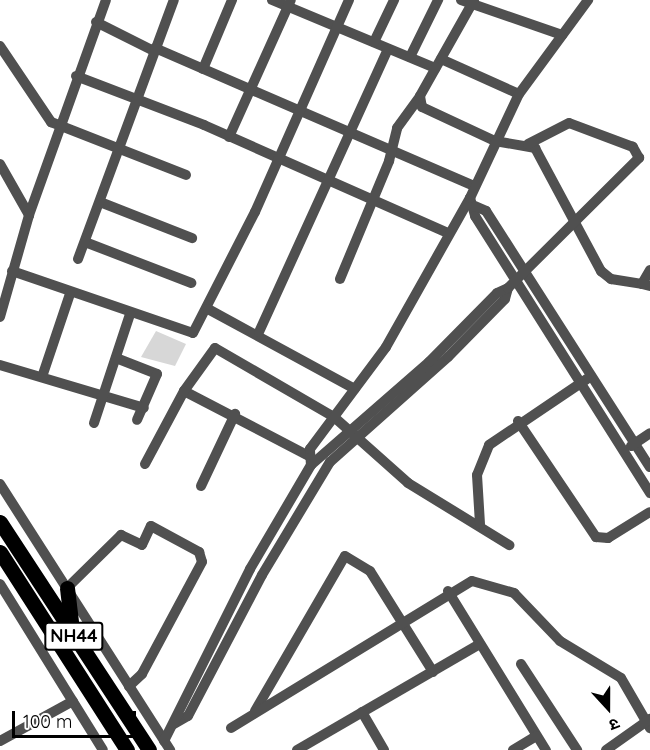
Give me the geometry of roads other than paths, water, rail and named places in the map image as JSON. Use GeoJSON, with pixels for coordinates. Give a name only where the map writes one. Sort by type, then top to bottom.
{"type":"FeatureCollection","features":[{"type":"Feature","properties":{"kind":"highway","name":"NH44"},"geometry":{"type":"LineString","coordinates":[[0,522],[149,750]]}},
{"type":"Feature","properties":{"kind":"highway","name":"NH44"},"geometry":{"type":"LineString","coordinates":[[0,552],[128,750]]}},
{"type":"Feature","properties":{"kind":"highway"},"geometry":{"type":"LineString","coordinates":[[67,588],[73,634]]}},
{"type":"Feature","properties":{"kind":"street"},"geometry":{"type":"LineString","coordinates":[[1,311],[29,215],[61,127],[76,76],[106,0]]}},
{"type":"Feature","properties":{"kind":"street"},"geometry":{"type":"LineString","coordinates":[[78,259],[140,99],[154,49],[174,0]]}},
{"type":"Feature","properties":{"kind":"street"},"geometry":{"type":"LineString","coordinates":[[203,69],[232,0]]}},
{"type":"Feature","properties":{"kind":"street"},"geometry":{"type":"LineString","coordinates":[[272,0],[289,4],[388,49],[438,64],[519,94]]}},
{"type":"Feature","properties":{"kind":"street"},"geometry":{"type":"LineString","coordinates":[[12,272],[189,334],[208,309],[350,0]]}},
{"type":"Feature","properties":{"kind":"street"},"geometry":{"type":"LineString","coordinates":[[374,42],[394,0]]}},
{"type":"Feature","properties":{"kind":"street"},"geometry":{"type":"LineString","coordinates":[[410,57],[438,0]]}},
{"type":"Feature","properties":{"kind":"street"},"geometry":{"type":"LineString","coordinates":[[461,0],[473,1],[562,35]]}},
{"type":"Feature","properties":{"kind":"street"},"geometry":{"type":"LineString","coordinates":[[167,745],[199,666],[334,417],[386,347],[448,233],[473,202],[474,186],[519,94],[588,0]]}},
{"type":"Feature","properties":{"kind":"street"},"geometry":{"type":"LineString","coordinates":[[340,279],[393,153],[397,128],[420,96],[473,1]]}},
{"type":"Feature","properties":{"kind":"street"},"geometry":{"type":"LineString","coordinates":[[229,137],[289,4]]}},
{"type":"Feature","properties":{"kind":"street"},"geometry":{"type":"LineString","coordinates":[[96,22],[154,49],[300,110],[351,135],[474,186]]}},
{"type":"Feature","properties":{"kind":"street"},"geometry":{"type":"LineString","coordinates":[[0,46],[45,115],[61,127],[186,175]]}},
{"type":"Feature","properties":{"kind":"street"},"geometry":{"type":"LineString","coordinates":[[258,332],[331,181],[388,49]]}},
{"type":"Feature","properties":{"kind":"street"},"geometry":{"type":"LineString","coordinates":[[76,76],[140,99],[448,233]]}},
{"type":"Feature","properties":{"kind":"street"},"geometry":{"type":"LineString","coordinates":[[174,724],[188,716],[285,536],[330,462],[356,441],[516,281],[571,221],[635,164],[639,152],[569,123],[528,144],[495,141],[427,112],[420,96]]}},
{"type":"Feature","properties":{"kind":"street"},"geometry":{"type":"LineString","coordinates":[[528,144],[540,154],[571,221],[601,271],[611,279],[646,285],[650,270]]}},
{"type":"Feature","properties":{"kind":"street"},"geometry":{"type":"LineString","coordinates":[[0,165],[29,215]]}},
{"type":"Feature","properties":{"kind":"street"},"geometry":{"type":"LineString","coordinates":[[100,202],[192,238]]}},
{"type":"Feature","properties":{"kind":"street"},"geometry":{"type":"LineString","coordinates":[[473,202],[486,211],[516,281],[635,443],[650,467]]}},
{"type":"Feature","properties":{"kind":"street"},"geometry":{"type":"LineString","coordinates":[[85,242],[191,283]]}},
{"type":"Feature","properties":{"kind":"street"},"geometry":{"type":"LineString","coordinates":[[42,377],[70,294]]}},
{"type":"Feature","properties":{"kind":"street"},"geometry":{"type":"LineString","coordinates":[[208,309],[258,332],[355,389]]}},
{"type":"Feature","properties":{"kind":"street"},"geometry":{"type":"LineString","coordinates":[[94,423],[130,314]]}},
{"type":"Feature","properties":{"kind":"street"},"geometry":{"type":"LineString","coordinates":[[310,460],[348,432],[457,339]]}},
{"type":"Feature","properties":{"kind":"street"},"geometry":{"type":"LineString","coordinates":[[145,464],[184,391],[215,348],[334,417],[356,441],[408,483],[480,524],[509,545]]}},
{"type":"Feature","properties":{"kind":"street"},"geometry":{"type":"LineString","coordinates":[[116,358],[157,374],[138,420]]}},
{"type":"Feature","properties":{"kind":"street"},"geometry":{"type":"LineString","coordinates":[[0,365],[144,408]]}},
{"type":"Feature","properties":{"kind":"street"},"geometry":{"type":"LineString","coordinates":[[480,524],[476,492],[482,457],[518,421],[587,379]]}},
{"type":"Feature","properties":{"kind":"street"},"geometry":{"type":"LineString","coordinates":[[587,379],[624,451],[650,493]]}},
{"type":"Feature","properties":{"kind":"street"},"geometry":{"type":"LineString","coordinates":[[184,391],[235,414],[310,460]]}},
{"type":"Feature","properties":{"kind":"street"},"geometry":{"type":"LineString","coordinates":[[201,486],[235,414]]}},
{"type":"Feature","properties":{"kind":"street"},"geometry":{"type":"LineString","coordinates":[[518,421],[596,537],[608,538],[650,512]]}},
{"type":"Feature","properties":{"kind":"street"},"geometry":{"type":"LineString","coordinates":[[624,451],[650,433]]}},
{"type":"Feature","properties":{"kind":"street"},"geometry":{"type":"LineString","coordinates":[[0,484],[167,745]]}},
{"type":"Feature","properties":{"kind":"street"},"geometry":{"type":"LineString","coordinates":[[67,588],[121,535],[142,544],[151,526],[200,552],[202,562],[142,674],[129,686]]}},
{"type":"Feature","properties":{"kind":"street"},"geometry":{"type":"LineString","coordinates":[[273,528],[285,536]]}},
{"type":"Feature","properties":{"kind":"street"},"geometry":{"type":"LineString","coordinates":[[254,713],[344,556],[366,565],[403,619],[433,672]]}},
{"type":"Feature","properties":{"kind":"street"},"geometry":{"type":"LineString","coordinates":[[231,728],[448,591],[481,581],[514,593],[560,641],[621,678],[649,723],[606,750]]}},
{"type":"Feature","properties":{"kind":"street"},"geometry":{"type":"LineString","coordinates":[[0,584],[104,750]]}},
{"type":"Feature","properties":{"kind":"street"},"geometry":{"type":"LineString","coordinates":[[448,591],[546,750]]}},
{"type":"Feature","properties":{"kind":"street"},"geometry":{"type":"LineString","coordinates":[[297,750],[480,644]]}},
{"type":"Feature","properties":{"kind":"street"},"geometry":{"type":"LineString","coordinates":[[521,664],[577,750]]}},
{"type":"Feature","properties":{"kind":"street"},"geometry":{"type":"LineString","coordinates":[[199,666],[211,673]]}},
{"type":"Feature","properties":{"kind":"street"},"geometry":{"type":"LineString","coordinates":[[0,741],[73,702]]}},
{"type":"Feature","properties":{"kind":"street"},"geometry":{"type":"LineString","coordinates":[[362,712],[384,750]]}},
{"type":"Feature","properties":{"kind":"street"},"geometry":{"type":"LineString","coordinates":[[513,750],[536,736]]}}]}
